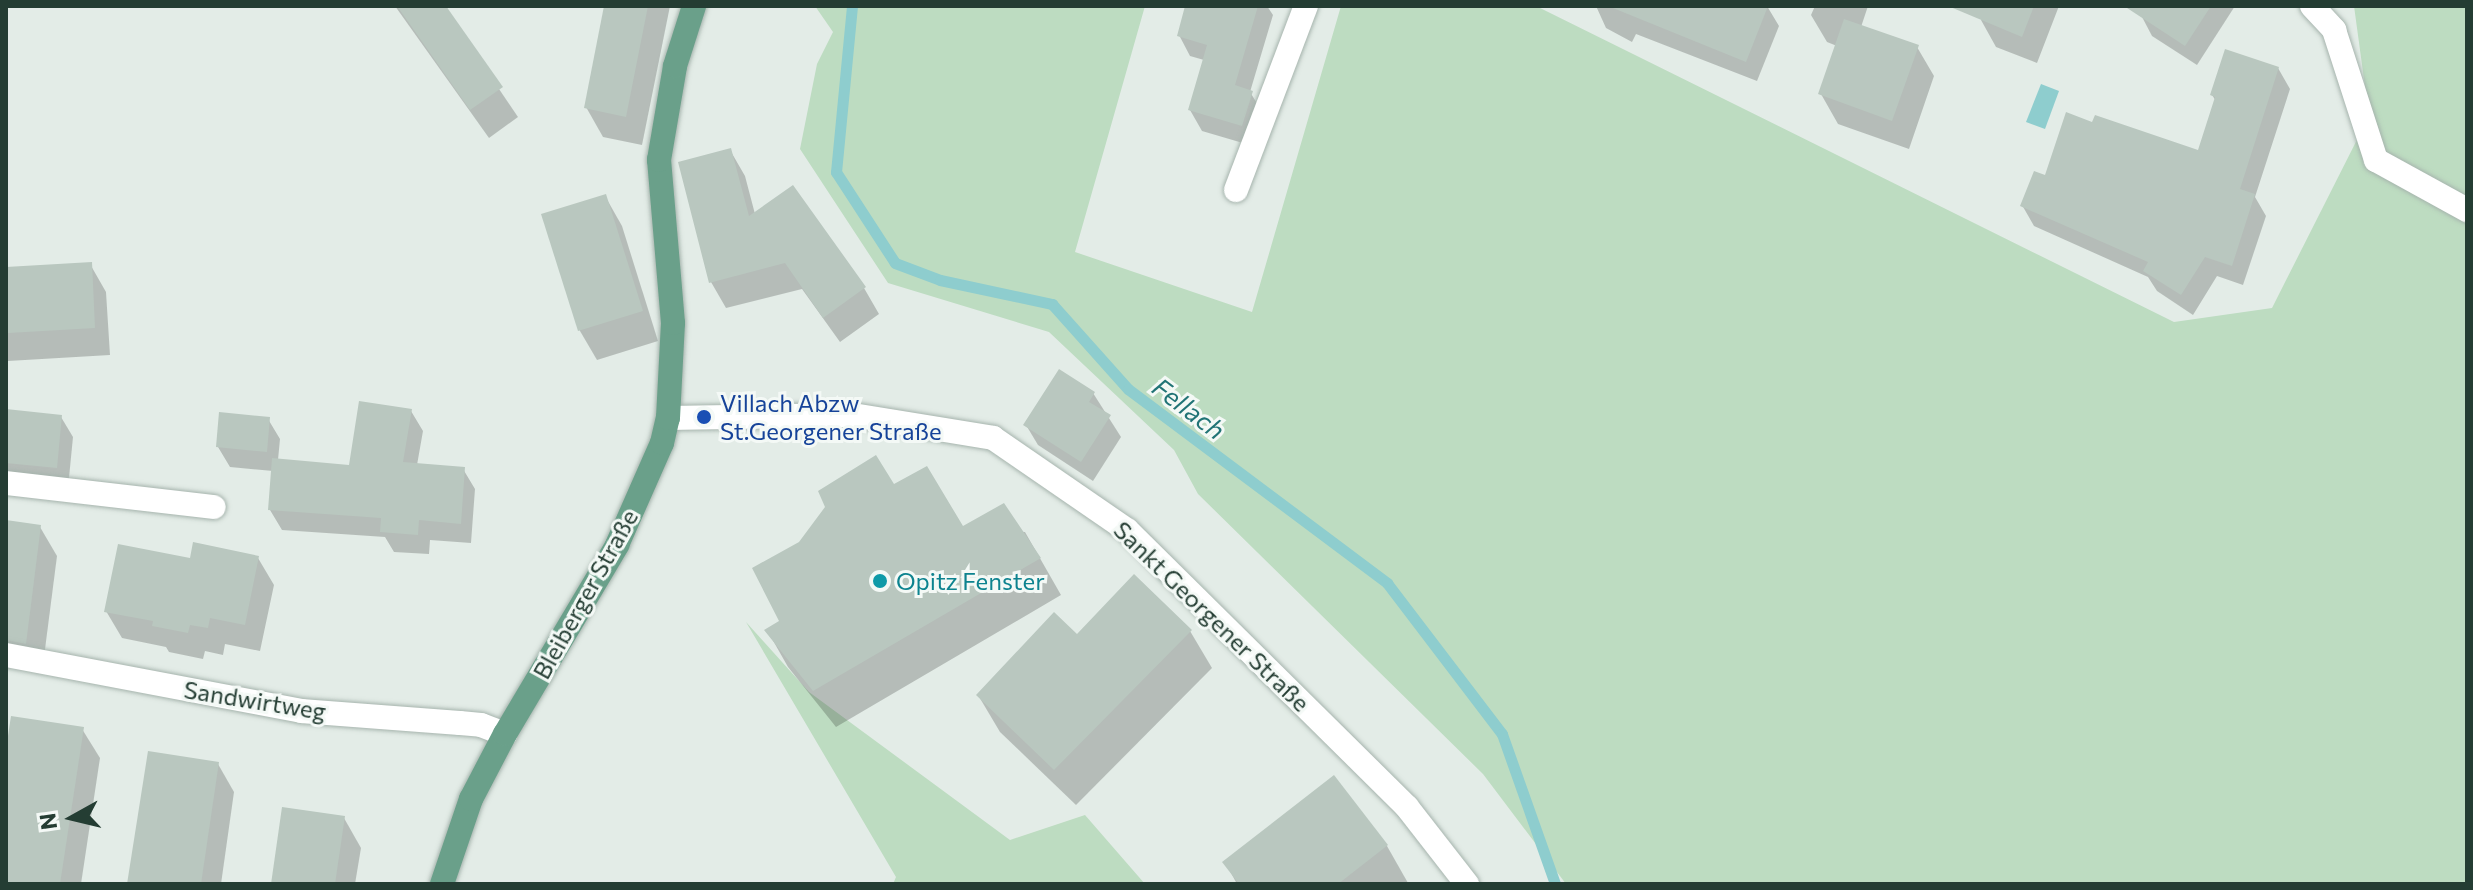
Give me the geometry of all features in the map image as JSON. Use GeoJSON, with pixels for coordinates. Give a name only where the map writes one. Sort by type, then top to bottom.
{"type":"FeatureCollection","features":[{"type":"Feature","properties":{"kind":"main road","name":"Bleiberger Straße"},"geometry":{"type":"LineString","coordinates":[[442,884],[471,799],[505,734],[617,545],[662,443],[668,418],[673,323],[659,160],[675,66],[694,6]]}},
{"type":"Feature","properties":{"kind":"street"},"geometry":{"type":"LineString","coordinates":[[1236,190],[1306,6]]}},
{"type":"Feature","properties":{"kind":"street"},"geometry":{"type":"LineString","coordinates":[[2312,6],[2334,30],[2376,160],[2467,210]]}},
{"type":"Feature","properties":{"kind":"street","name":"Sankt Georgener Straße"},"geometry":{"type":"LineString","coordinates":[[668,418],[853,415],[993,438],[1127,530],[1407,807],[1467,884]]}},
{"type":"Feature","properties":{"kind":"street"},"geometry":{"type":"LineString","coordinates":[[6,483],[214,507]]}},
{"type":"Feature","properties":{"kind":"street","name":"Sandwirtweg"},"geometry":{"type":"LineString","coordinates":[[6,655],[301,711],[481,725],[505,734]]}},
{"type":"Feature","properties":{"kind":"green space"},"geometry":{"type":"Polygon","coordinates":[[[815,6],[1145,6],[1075,252],[1252,312],[1341,6],[1536,6],[2174,322],[2272,308],[2369,116],[2354,6],[2467,6],[2467,884],[1566,884],[1483,774],[1198,494],[1174,450],[1049,332],[888,283],[800,149],[817,64],[833,32],[815,6]]]}},
{"type":"Feature","properties":{"kind":"green space"},"geometry":{"type":"Polygon","coordinates":[[[746,622],[809,692],[1010,840],[1085,815],[1145,884],[893,884],[896,877],[746,622]]]}},
{"type":"Feature","properties":{"kind":"water"},"geometry":{"type":"Polygon","coordinates":[[[2041,84],[2059,91],[2045,129],[2026,122],[2041,84]]]}},
{"type":"Feature","properties":{"kind":"building"},"geometry":{"type":"Polygon","coordinates":[[[397,6],[446,6],[503,87],[470,110],[397,6]]]}},
{"type":"Feature","properties":{"kind":"building"},"geometry":{"type":"Polygon","coordinates":[[[604,6],[648,6],[626,117],[584,108],[604,6]]]}},
{"type":"Feature","properties":{"kind":"building"},"geometry":{"type":"Polygon","coordinates":[[[1185,6],[1258,6],[1235,85],[1253,91],[1242,126],[1188,110],[1207,45],[1177,36],[1185,6]]]}},
{"type":"Feature","properties":{"kind":"building"},"geometry":{"type":"Polygon","coordinates":[[[1608,6],[1768,6],[1746,62],[1608,6]]]}},
{"type":"Feature","properties":{"kind":"building"},"geometry":{"type":"Polygon","coordinates":[[[1948,6],[2034,6],[2022,37],[1948,6]]]}},
{"type":"Feature","properties":{"kind":"building"},"geometry":{"type":"Polygon","coordinates":[[[2124,6],[2211,6],[2185,46],[2124,6]]]}},
{"type":"Feature","properties":{"kind":"building"},"geometry":{"type":"Polygon","coordinates":[[[1844,19],[1919,45],[1892,121],[1818,94],[1844,19]]]}},
{"type":"Feature","properties":{"kind":"building"},"geometry":{"type":"Polygon","coordinates":[[[2225,49],[2279,67],[2240,189],[2255,194],[2232,266],[2205,257],[2181,295],[2143,271],[2148,262],[2020,206],[2034,171],[2045,175],[2066,112],[2092,122],[2095,115],[2198,150],[2215,97],[2210,95],[2225,49]]]}},
{"type":"Feature","properties":{"kind":"building"},"geometry":{"type":"Polygon","coordinates":[[[731,148],[749,216],[793,185],[866,287],[823,318],[785,263],[709,283],[678,162],[731,148]]]}},
{"type":"Feature","properties":{"kind":"building"},"geometry":{"type":"Polygon","coordinates":[[[606,194],[643,311],[578,331],[541,214],[606,194]]]}},
{"type":"Feature","properties":{"kind":"building"},"geometry":{"type":"Polygon","coordinates":[[[92,262],[95,328],[8,333],[6,267],[92,262]]]}},
{"type":"Feature","properties":{"kind":"building"},"geometry":{"type":"Polygon","coordinates":[[[1059,369],[1095,392],[1089,402],[1111,415],[1081,462],[1023,425],[1059,369]]]}},
{"type":"Feature","properties":{"kind":"building"},"geometry":{"type":"Polygon","coordinates":[[[359,401],[412,409],[403,462],[465,467],[461,524],[419,520],[418,535],[380,532],[381,518],[268,510],[272,458],[349,465],[359,401]]]}},
{"type":"Feature","properties":{"kind":"building"},"geometry":{"type":"Polygon","coordinates":[[[6,409],[62,415],[57,468],[6,463],[6,409]]]}},
{"type":"Feature","properties":{"kind":"building"},"geometry":{"type":"Polygon","coordinates":[[[219,412],[270,417],[267,452],[216,447],[219,412]]]}},
{"type":"Feature","properties":{"kind":"building","name":"Opitz Fenster"},"geometry":{"type":"Polygon","coordinates":[[[876,455],[894,484],[927,466],[963,526],[1004,503],[1041,558],[813,691],[764,630],[779,621],[752,568],[799,542],[825,507],[818,491],[876,455]]]}},
{"type":"Feature","properties":{"kind":"building"},"geometry":{"type":"Polygon","coordinates":[[[6,520],[41,525],[26,644],[6,640],[6,520]]]}},
{"type":"Feature","properties":{"kind":"building"},"geometry":{"type":"Polygon","coordinates":[[[193,542],[259,556],[245,625],[210,618],[208,628],[190,625],[188,633],[152,626],[153,621],[104,612],[118,544],[190,558],[193,542]]]}},
{"type":"Feature","properties":{"kind":"building"},"geometry":{"type":"Polygon","coordinates":[[[1134,574],[1192,630],[1054,770],[976,695],[1054,612],[1077,634],[1134,574]]]}},
{"type":"Feature","properties":{"kind":"building"},"geometry":{"type":"Polygon","coordinates":[[[11,716],[84,727],[60,884],[6,884],[6,749],[11,716]]]}},
{"type":"Feature","properties":{"kind":"building"},"geometry":{"type":"Polygon","coordinates":[[[148,751],[219,762],[201,884],[127,884],[148,751]]]}},
{"type":"Feature","properties":{"kind":"building"},"geometry":{"type":"Polygon","coordinates":[[[1334,775],[1388,845],[1338,884],[1239,884],[1222,862],[1334,775]]]}},
{"type":"Feature","properties":{"kind":"building"},"geometry":{"type":"Polygon","coordinates":[[[282,807],[345,816],[335,884],[271,884],[282,807]]]}},
{"type":"Feature","properties":{"kind":"waterway","name":"Fellach"},"geometry":{"type":"LineString","coordinates":[[852,6],[836,172],[895,263],[940,280],[1052,304],[1128,389],[1387,583],[1502,734],[1555,884]]}},
{"type":"Feature","properties":{"kind":"place","name":"Villach Abzw St.Georgener Straße"},"geometry":{"type":"Point","coordinates":[704,417]}},
{"type":"Feature","properties":{"kind":"place","name":"Opitz Fenster"},"geometry":{"type":"Point","coordinates":[880,581]}}]}
